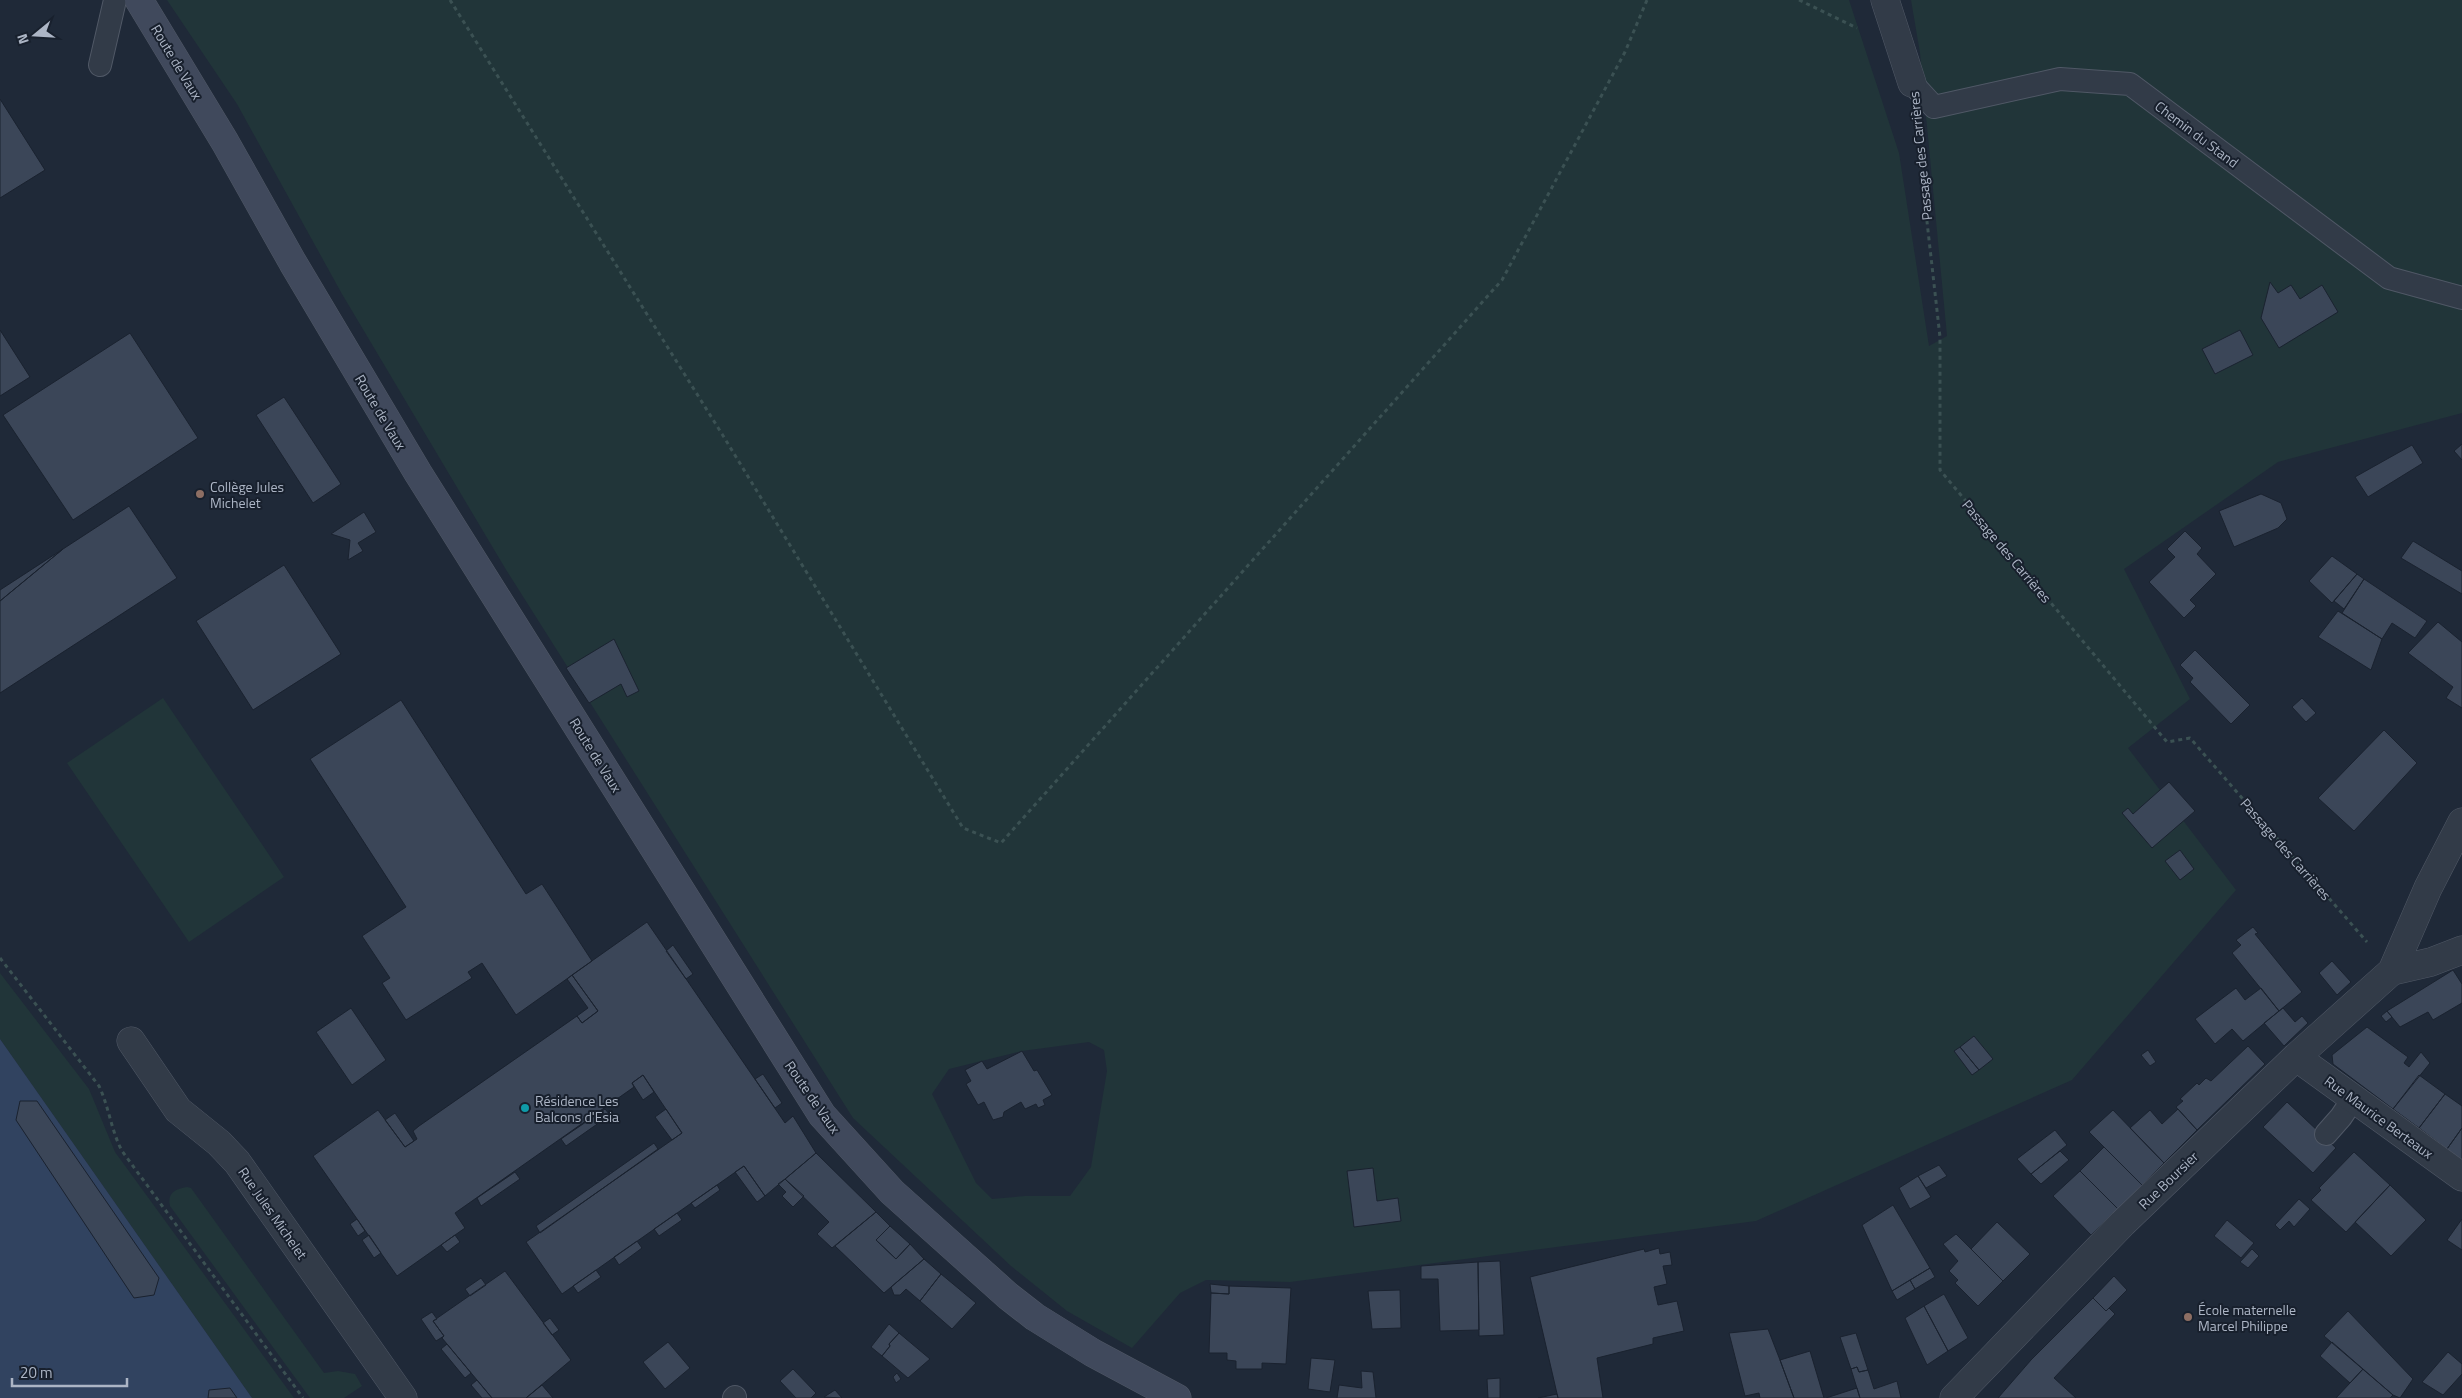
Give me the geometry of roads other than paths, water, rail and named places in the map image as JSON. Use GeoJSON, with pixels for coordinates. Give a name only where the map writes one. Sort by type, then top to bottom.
{"type":"FeatureCollection","features":[{"type":"Feature","properties":{"kind":"main road","name":"Route de Vaux"},"geometry":{"type":"LineString","coordinates":[[139,0],[225,142],[293,263],[418,473],[822,1115],[892,1192],[1034,1317],[1093,1353],[1177,1398]]}},
{"type":"Feature","properties":{"kind":"street","name":"Passage des Carrières"},"geometry":{"type":"LineString","coordinates":[[1885,0],[1912,83]]}},
{"type":"Feature","properties":{"kind":"street"},"geometry":{"type":"LineString","coordinates":[[2392,971],[2428,888],[2462,822]]}},
{"type":"Feature","properties":{"kind":"street"},"geometry":{"type":"LineString","coordinates":[[2392,971],[2438,960],[2462,950]]}},
{"type":"Feature","properties":{"kind":"street","name":"Rue Boursier"},"geometry":{"type":"LineString","coordinates":[[1954,1398],[2123,1223],[2296,1057],[2392,971]]}},
{"type":"Feature","properties":{"kind":"street","name":"Rue Jules Michelet"},"geometry":{"type":"LineString","coordinates":[[130,1041],[178,1110],[219,1143],[248,1177],[403,1398]]}},
{"type":"Feature","properties":{"kind":"street","name":"Rue Maurice Berteaux"},"geometry":{"type":"LineString","coordinates":[[2296,1057],[2462,1177]]}},
{"type":"Feature","properties":{"kind":"lane"},"geometry":{"type":"LineString","coordinates":[[100,65],[115,0]]}},
{"type":"Feature","properties":{"kind":"lane","name":"Chemin du Stand"},"geometry":{"type":"LineString","coordinates":[[1912,83],[1934,107],[2060,79],[2130,84],[2390,278],[2462,298]]}},
{"type":"Feature","properties":{"kind":"lane"},"geometry":{"type":"LineString","coordinates":[[2326,1134],[2353,1099]]}},
{"type":"Feature","properties":{"kind":"water"},"geometry":{"type":"Polygon","coordinates":[[[0,1039],[252,1398],[0,1398],[0,1039]]]}},
{"type":"Feature","properties":{"kind":"place","name":"Collège Jules Michelet"},"geometry":{"type":"Point","coordinates":[200,494]}},
{"type":"Feature","properties":{"kind":"place","name":"Résidence Les Balcons d'Esia"},"geometry":{"type":"Point","coordinates":[525,1108]}},
{"type":"Feature","properties":{"kind":"place","name":"École maternelle Marcel Philippe"},"geometry":{"type":"Point","coordinates":[2188,1317]}}]}
